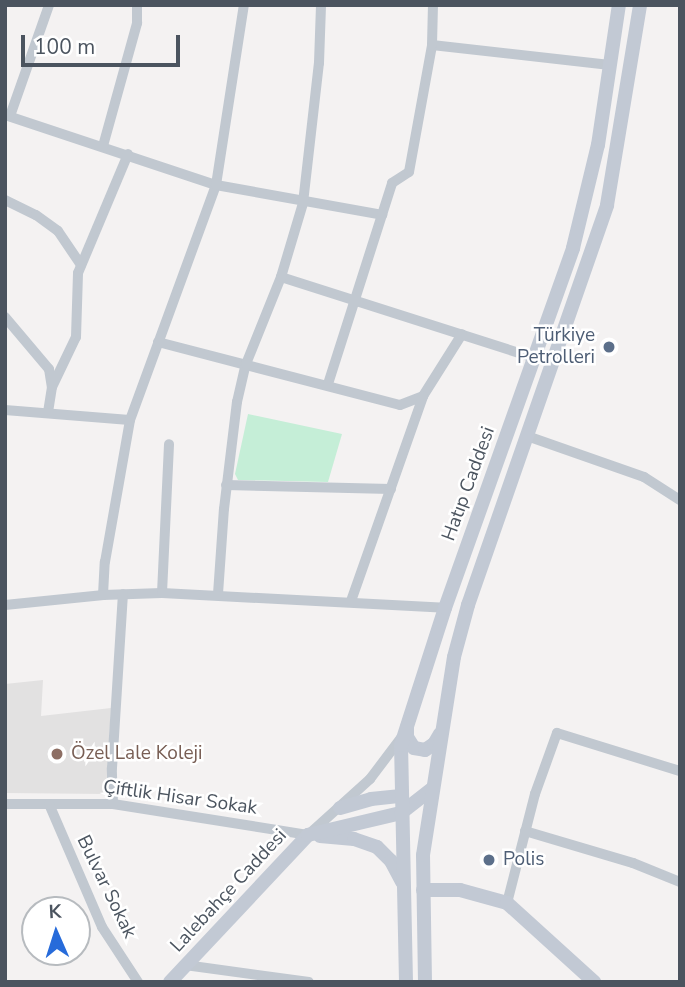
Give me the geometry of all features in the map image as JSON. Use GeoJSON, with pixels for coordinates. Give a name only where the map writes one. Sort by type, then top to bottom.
{"type":"FeatureCollection","features":[{"type":"Feature","properties":{"kind":"main road","name":"Hatıp Caddesi"},"geometry":{"type":"LineString","coordinates":[[406,982],[401,796],[406,728],[588,196],[619,5]]}},
{"type":"Feature","properties":{"kind":"main road","name":"Hatıp Caddesi"},"geometry":{"type":"LineString","coordinates":[[425,982],[423,855],[454,657],[468,605],[607,205],[640,5]]}},
{"type":"Feature","properties":{"kind":"main road"},"geometry":{"type":"LineString","coordinates":[[406,728],[407,737],[414,748],[425,750],[434,744],[441,732]]}},
{"type":"Feature","properties":{"kind":"main road"},"geometry":{"type":"LineString","coordinates":[[401,813],[432,789]]}},
{"type":"Feature","properties":{"kind":"main road"},"geometry":{"type":"LineString","coordinates":[[340,808],[371,799],[401,796]]}},
{"type":"Feature","properties":{"kind":"main road","name":"Lalebahçe Caddesi"},"geometry":{"type":"LineString","coordinates":[[170,982],[308,835],[401,813]]}},
{"type":"Feature","properties":{"kind":"main road"},"geometry":{"type":"LineString","coordinates":[[308,835],[354,839],[377,847],[391,861],[403,885]]}},
{"type":"Feature","properties":{"kind":"main road"},"geometry":{"type":"LineString","coordinates":[[423,890],[460,890],[507,903],[590,980]]}},
{"type":"Feature","properties":{"kind":"street"},"geometry":{"type":"LineString","coordinates":[[50,5],[8,116],[216,185],[303,203],[382,215]]}},
{"type":"Feature","properties":{"kind":"street"},"geometry":{"type":"LineString","coordinates":[[103,146],[137,23],[137,5]]}},
{"type":"Feature","properties":{"kind":"street"},"geometry":{"type":"LineString","coordinates":[[218,594],[226,485],[237,402],[246,364],[281,277],[303,203],[319,63],[321,5]]}},
{"type":"Feature","properties":{"kind":"street"},"geometry":{"type":"LineString","coordinates":[[328,384],[392,183],[409,172],[432,46],[433,5]]}},
{"type":"Feature","properties":{"kind":"street"},"geometry":{"type":"LineString","coordinates":[[103,595],[105,562],[130,420],[216,185],[242,6]]}},
{"type":"Feature","properties":{"kind":"street"},"geometry":{"type":"LineString","coordinates":[[432,46],[610,65]]}},
{"type":"Feature","properties":{"kind":"street"},"geometry":{"type":"LineString","coordinates":[[48,412],[52,387],[76,337],[78,273],[128,154]]}},
{"type":"Feature","properties":{"kind":"street"},"geometry":{"type":"LineString","coordinates":[[5,201],[36,215],[58,232],[81,265]]}},
{"type":"Feature","properties":{"kind":"street"},"geometry":{"type":"LineString","coordinates":[[281,277],[355,298],[534,358]]}},
{"type":"Feature","properties":{"kind":"street"},"geometry":{"type":"LineString","coordinates":[[7,324],[48,369],[52,387]]}},
{"type":"Feature","properties":{"kind":"street"},"geometry":{"type":"LineString","coordinates":[[351,601],[423,396],[462,334]]}},
{"type":"Feature","properties":{"kind":"street"},"geometry":{"type":"LineString","coordinates":[[158,342],[328,384],[400,405],[423,396]]}},
{"type":"Feature","properties":{"kind":"street"},"geometry":{"type":"LineString","coordinates":[[5,410],[130,420]]}},
{"type":"Feature","properties":{"kind":"street"},"geometry":{"type":"LineString","coordinates":[[527,436],[644,477],[680,500]]}},
{"type":"Feature","properties":{"kind":"street"},"geometry":{"type":"LineString","coordinates":[[162,593],[169,444]]}},
{"type":"Feature","properties":{"kind":"street"},"geometry":{"type":"LineString","coordinates":[[226,485],[391,489]]}},
{"type":"Feature","properties":{"kind":"street"},"geometry":{"type":"LineString","coordinates":[[5,605],[103,595],[162,593],[445,608]]}},
{"type":"Feature","properties":{"kind":"street"},"geometry":{"type":"LineString","coordinates":[[113,804],[112,768],[123,594]]}},
{"type":"Feature","properties":{"kind":"street"},"geometry":{"type":"LineString","coordinates":[[308,835],[370,779],[406,728]]}},
{"type":"Feature","properties":{"kind":"street"},"geometry":{"type":"LineString","coordinates":[[507,903],[525,831],[557,733],[680,771]]}},
{"type":"Feature","properties":{"kind":"street","name":"Çiftlik Hisar Sokak"},"geometry":{"type":"LineString","coordinates":[[5,804],[113,804],[308,835]]}},
{"type":"Feature","properties":{"kind":"street","name":"Bulvar Sokak"},"geometry":{"type":"LineString","coordinates":[[49,804],[102,927],[138,982]]}},
{"type":"Feature","properties":{"kind":"street"},"geometry":{"type":"LineString","coordinates":[[525,831],[633,863],[680,882]]}},
{"type":"Feature","properties":{"kind":"street"},"geometry":{"type":"LineString","coordinates":[[185,965],[309,982]]}},
{"type":"Feature","properties":{"kind":"shaded area","name":"Özel Lale Koleji"},"geometry":{"type":"Polygon","coordinates":[[[43,680],[41,716],[111,708],[106,794],[5,793],[5,684],[43,680]]]}},
{"type":"Feature","properties":{"kind":"green space"},"geometry":{"type":"Polygon","coordinates":[[[248,414],[342,434],[328,482],[238,480],[235,474],[248,414]]]}},
{"type":"Feature","properties":{"kind":"place","name":"Türkiye Petrolleri"},"geometry":{"type":"Point","coordinates":[609,347]}},
{"type":"Feature","properties":{"kind":"place","name":"Özel Lale Koleji"},"geometry":{"type":"Point","coordinates":[57,754]}},
{"type":"Feature","properties":{"kind":"place","name":"Polis"},"geometry":{"type":"Point","coordinates":[489,860]}}]}
